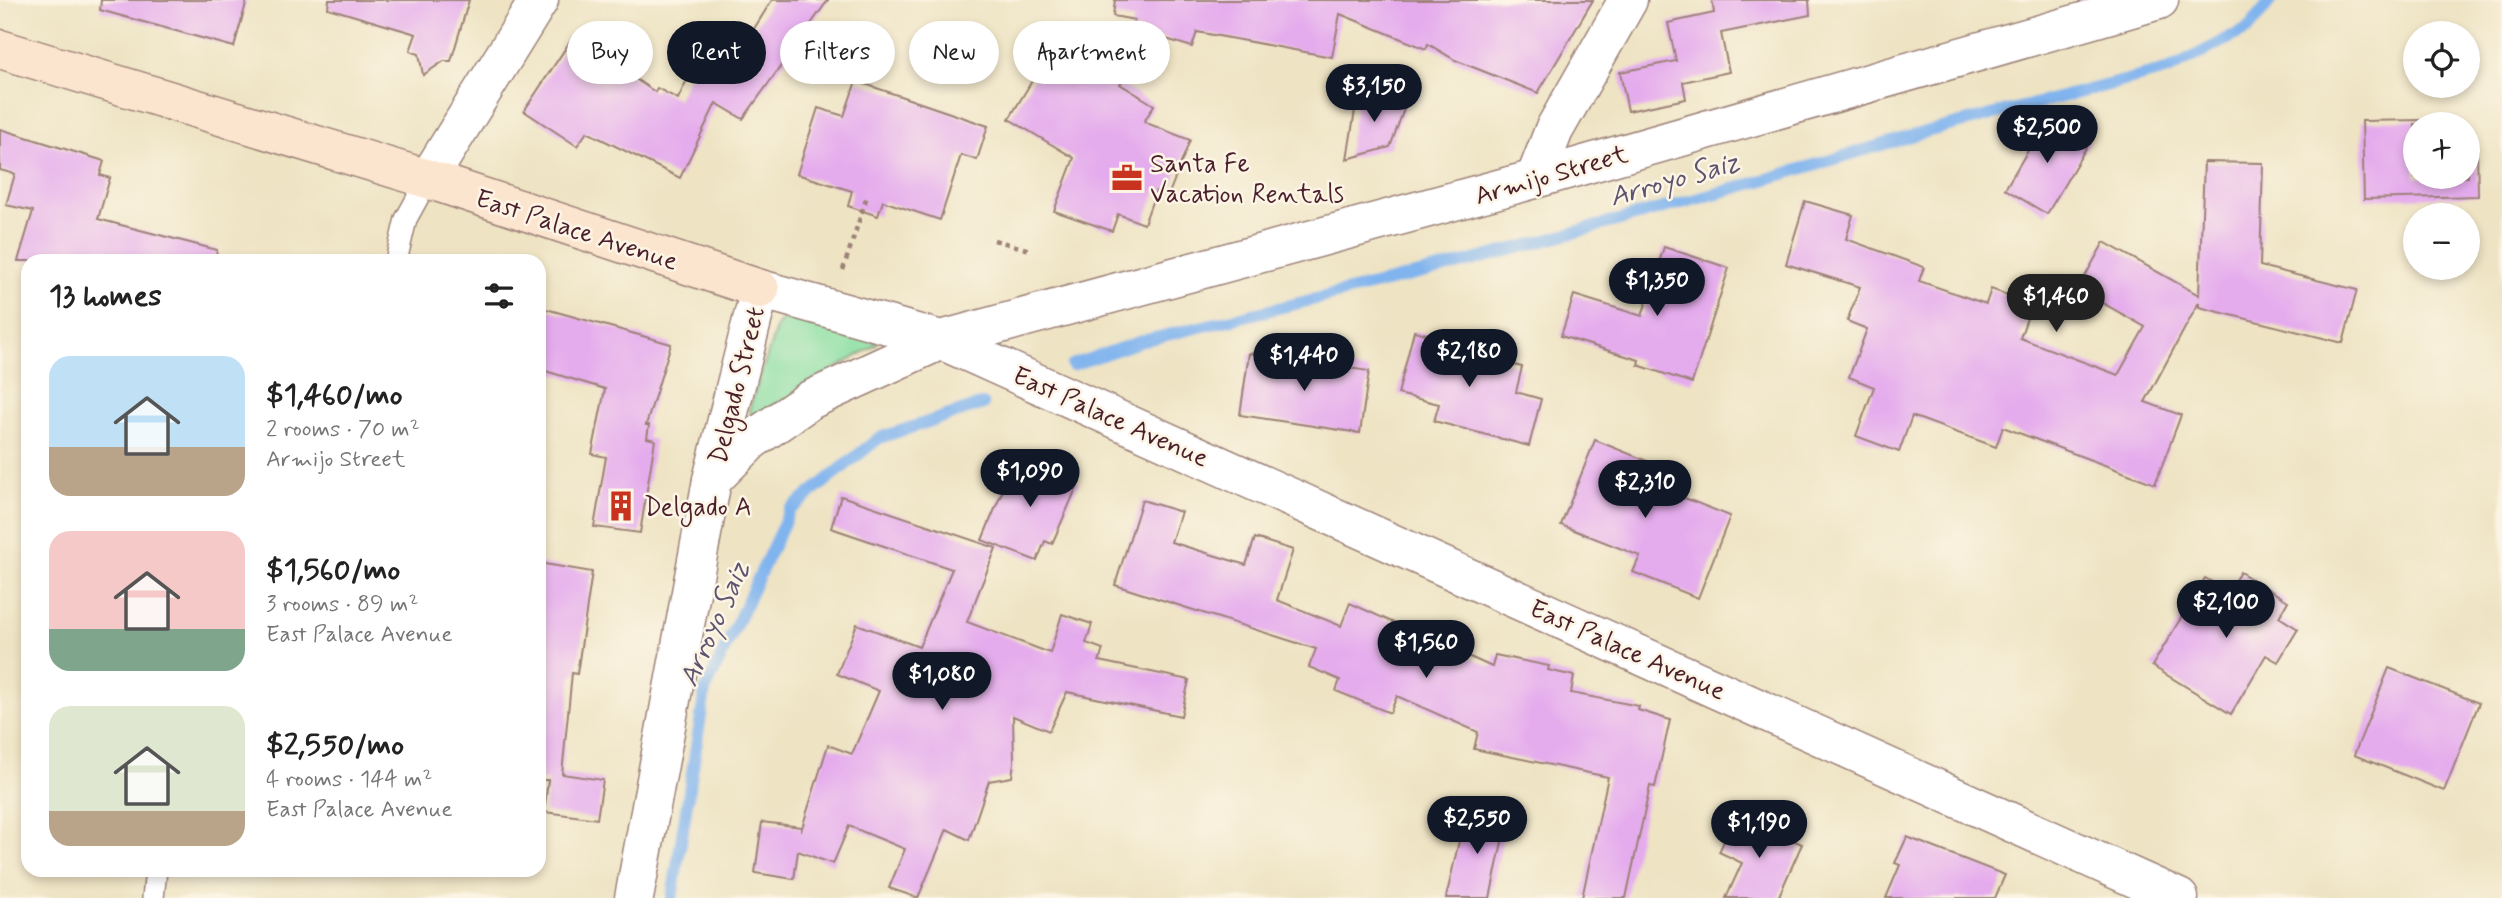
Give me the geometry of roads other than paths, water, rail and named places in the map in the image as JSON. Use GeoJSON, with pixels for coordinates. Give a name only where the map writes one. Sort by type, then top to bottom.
{"type":"FeatureCollection","features":[{"type":"Feature","properties":{"kind":"street"},"geometry":{"type":"LineString","coordinates":[[428,179],[539,0]]}},
{"type":"Feature","properties":{"kind":"street"},"geometry":{"type":"LineString","coordinates":[[1535,179],[1554,130],[1628,0]]}},
{"type":"Feature","properties":{"kind":"street","name":"Armijo Street"},"geometry":{"type":"LineString","coordinates":[[942,340],[1535,179],[2159,0]]}},
{"type":"Feature","properties":{"kind":"street","name":"East Palace Avenue"},"geometry":{"type":"LineString","coordinates":[[0,49],[428,179],[760,289],[942,340],[2179,898]]}},
{"type":"Feature","properties":{"kind":"street","name":"Delgado Street"},"geometry":{"type":"LineString","coordinates":[[634,898],[712,480],[760,289]]}},
{"type":"Feature","properties":{"kind":"street","name":"Delgado Street"},"geometry":{"type":"LineString","coordinates":[[712,480],[752,440],[810,400],[942,340]]}},
{"type":"Feature","properties":{"kind":"lane"},"geometry":{"type":"LineString","coordinates":[[398,254],[406,219],[428,179]]}},
{"type":"Feature","properties":{"kind":"lane"},"geometry":{"type":"LineString","coordinates":[[153,898],[155,877]]}},
{"type":"Feature","properties":{"kind":"waterway","name":"Arroyo Saiz"},"geometry":{"type":"LineString","coordinates":[[1072,365],[1142,341],[1456,265],[1747,185],[1918,134],[2170,69],[2249,28],[2271,0]]}},
{"type":"Feature","properties":{"kind":"waterway","name":"Arroyo Saiz"},"geometry":{"type":"LineString","coordinates":[[672,898],[705,691],[790,510],[879,438],[983,404]]}},
{"type":"Feature","properties":{"kind":"place","name":"Santa Fe Vacation Rentals"},"geometry":{"type":"Point","coordinates":[1127,178]}},
{"type":"Feature","properties":{"kind":"place","name":"Delgado A"},"geometry":{"type":"Point","coordinates":[621,506]}}]}
